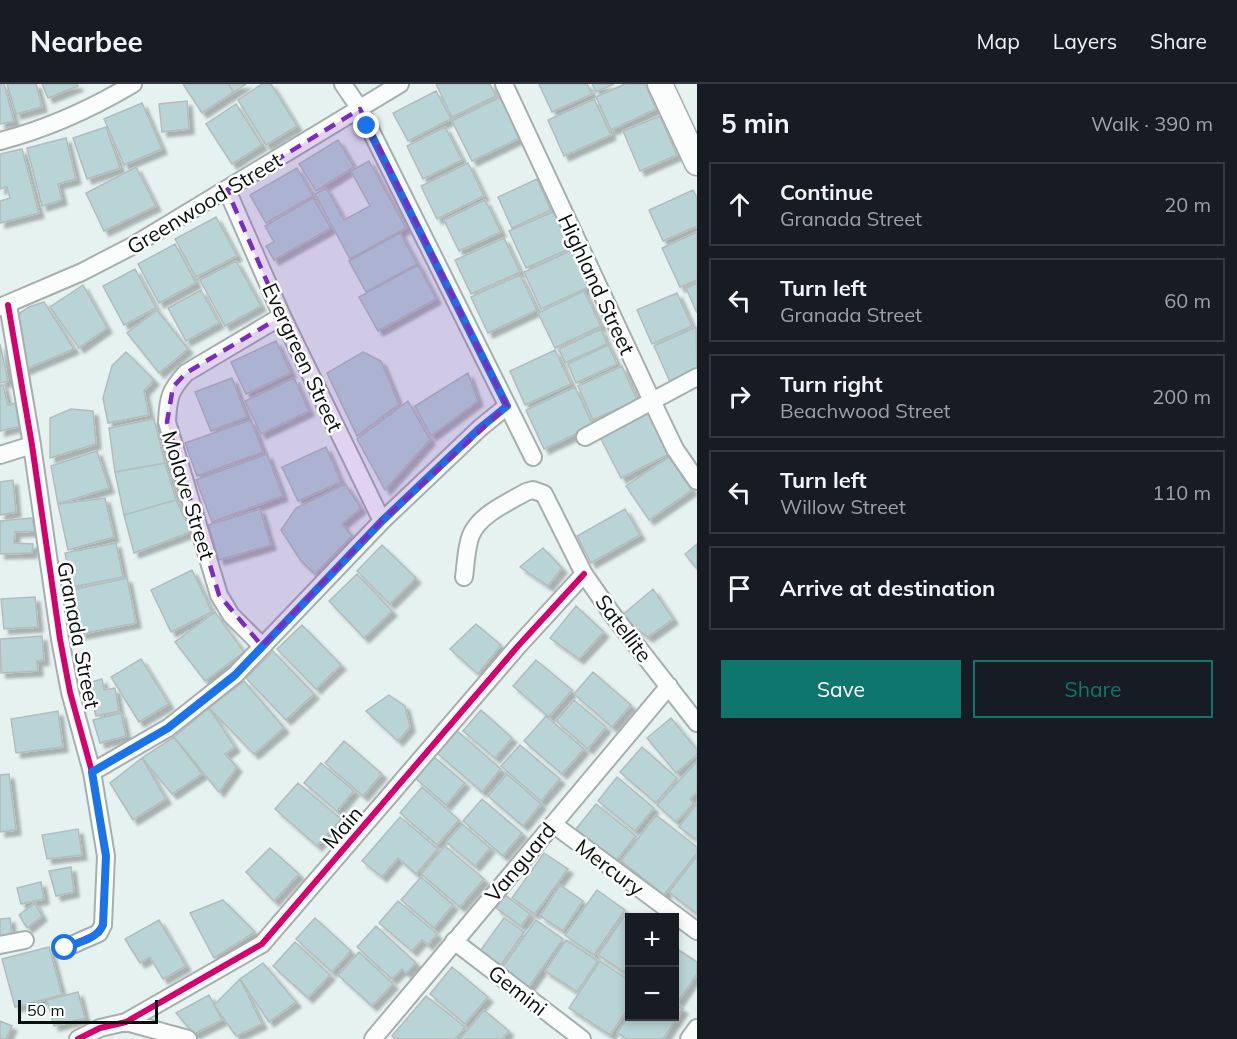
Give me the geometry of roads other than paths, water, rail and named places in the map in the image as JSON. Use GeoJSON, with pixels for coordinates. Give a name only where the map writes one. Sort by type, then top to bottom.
{"type":"FeatureCollection","features":[{"type":"Feature","properties":{"kind":"street"},"geometry":{"type":"LineString","coordinates":[[0,141],[34,132],[104,101],[133,84]]}},
{"type":"Feature","properties":{"kind":"street"},"geometry":{"type":"LineString","coordinates":[[343,84],[360,109],[533,456]]}},
{"type":"Feature","properties":{"kind":"street","name":"Greenwood Street"},"geometry":{"type":"LineString","coordinates":[[4,306],[103,261],[227,190],[400,84]]}},
{"type":"Feature","properties":{"kind":"street","name":"Highland Street"},"geometry":{"type":"LineString","coordinates":[[504,84],[675,449],[697,481]]}},
{"type":"Feature","properties":{"kind":"street"},"geometry":{"type":"LineString","coordinates":[[660,84],[697,163]]}},
{"type":"Feature","properties":{"kind":"street","name":"Evergreen Street"},"geometry":{"type":"LineString","coordinates":[[227,190],[282,316],[382,521]]}},
{"type":"Feature","properties":{"kind":"street","name":"Granada Street"},"geometry":{"type":"LineString","coordinates":[[4,306],[32,446],[60,639],[70,692],[92,772],[106,856],[103,925],[99,933],[65,948]]}},
{"type":"Feature","properties":{"kind":"street","name":"Molave Street"},"geometry":{"type":"LineString","coordinates":[[262,646],[231,615],[219,595],[167,422],[168,402],[173,387],[186,373],[282,316]]}},
{"type":"Feature","properties":{"kind":"street"},"geometry":{"type":"LineString","coordinates":[[585,437],[697,377]]}},
{"type":"Feature","properties":{"kind":"street"},"geometry":{"type":"LineString","coordinates":[[92,772],[168,728],[235,675],[382,521],[480,428],[507,406]]}},
{"type":"Feature","properties":{"kind":"street"},"geometry":{"type":"LineString","coordinates":[[0,455],[32,446]]}},
{"type":"Feature","properties":{"kind":"street","name":"Satellite"},"geometry":{"type":"LineString","coordinates":[[464,577],[471,535],[478,525],[489,514],[526,492],[533,490],[544,494],[584,574],[612,614],[697,723]]}},
{"type":"Feature","properties":{"kind":"street","name":"Main"},"geometry":{"type":"LineString","coordinates":[[78,1039],[100,1028],[126,1022],[262,944],[518,646],[584,574]]}},
{"type":"Feature","properties":{"kind":"street","name":"Vanguard"},"geometry":{"type":"LineString","coordinates":[[373,1039],[669,686]]}},
{"type":"Feature","properties":{"kind":"street","name":"Mercury"},"geometry":{"type":"LineString","coordinates":[[553,824],[697,932]]}},
{"type":"Feature","properties":{"kind":"street"},"geometry":{"type":"LineString","coordinates":[[0,945],[25,940]]}},
{"type":"Feature","properties":{"kind":"street","name":"Gemini"},"geometry":{"type":"LineString","coordinates":[[454,941],[582,1039]]}},
{"type":"Feature","properties":{"kind":"street"},"geometry":{"type":"LineString","coordinates":[[126,1022],[188,1039]]}},
{"type":"Feature","properties":{"kind":"street"},"geometry":{"type":"LineString","coordinates":[[689,1039],[697,1028]]}}]}
